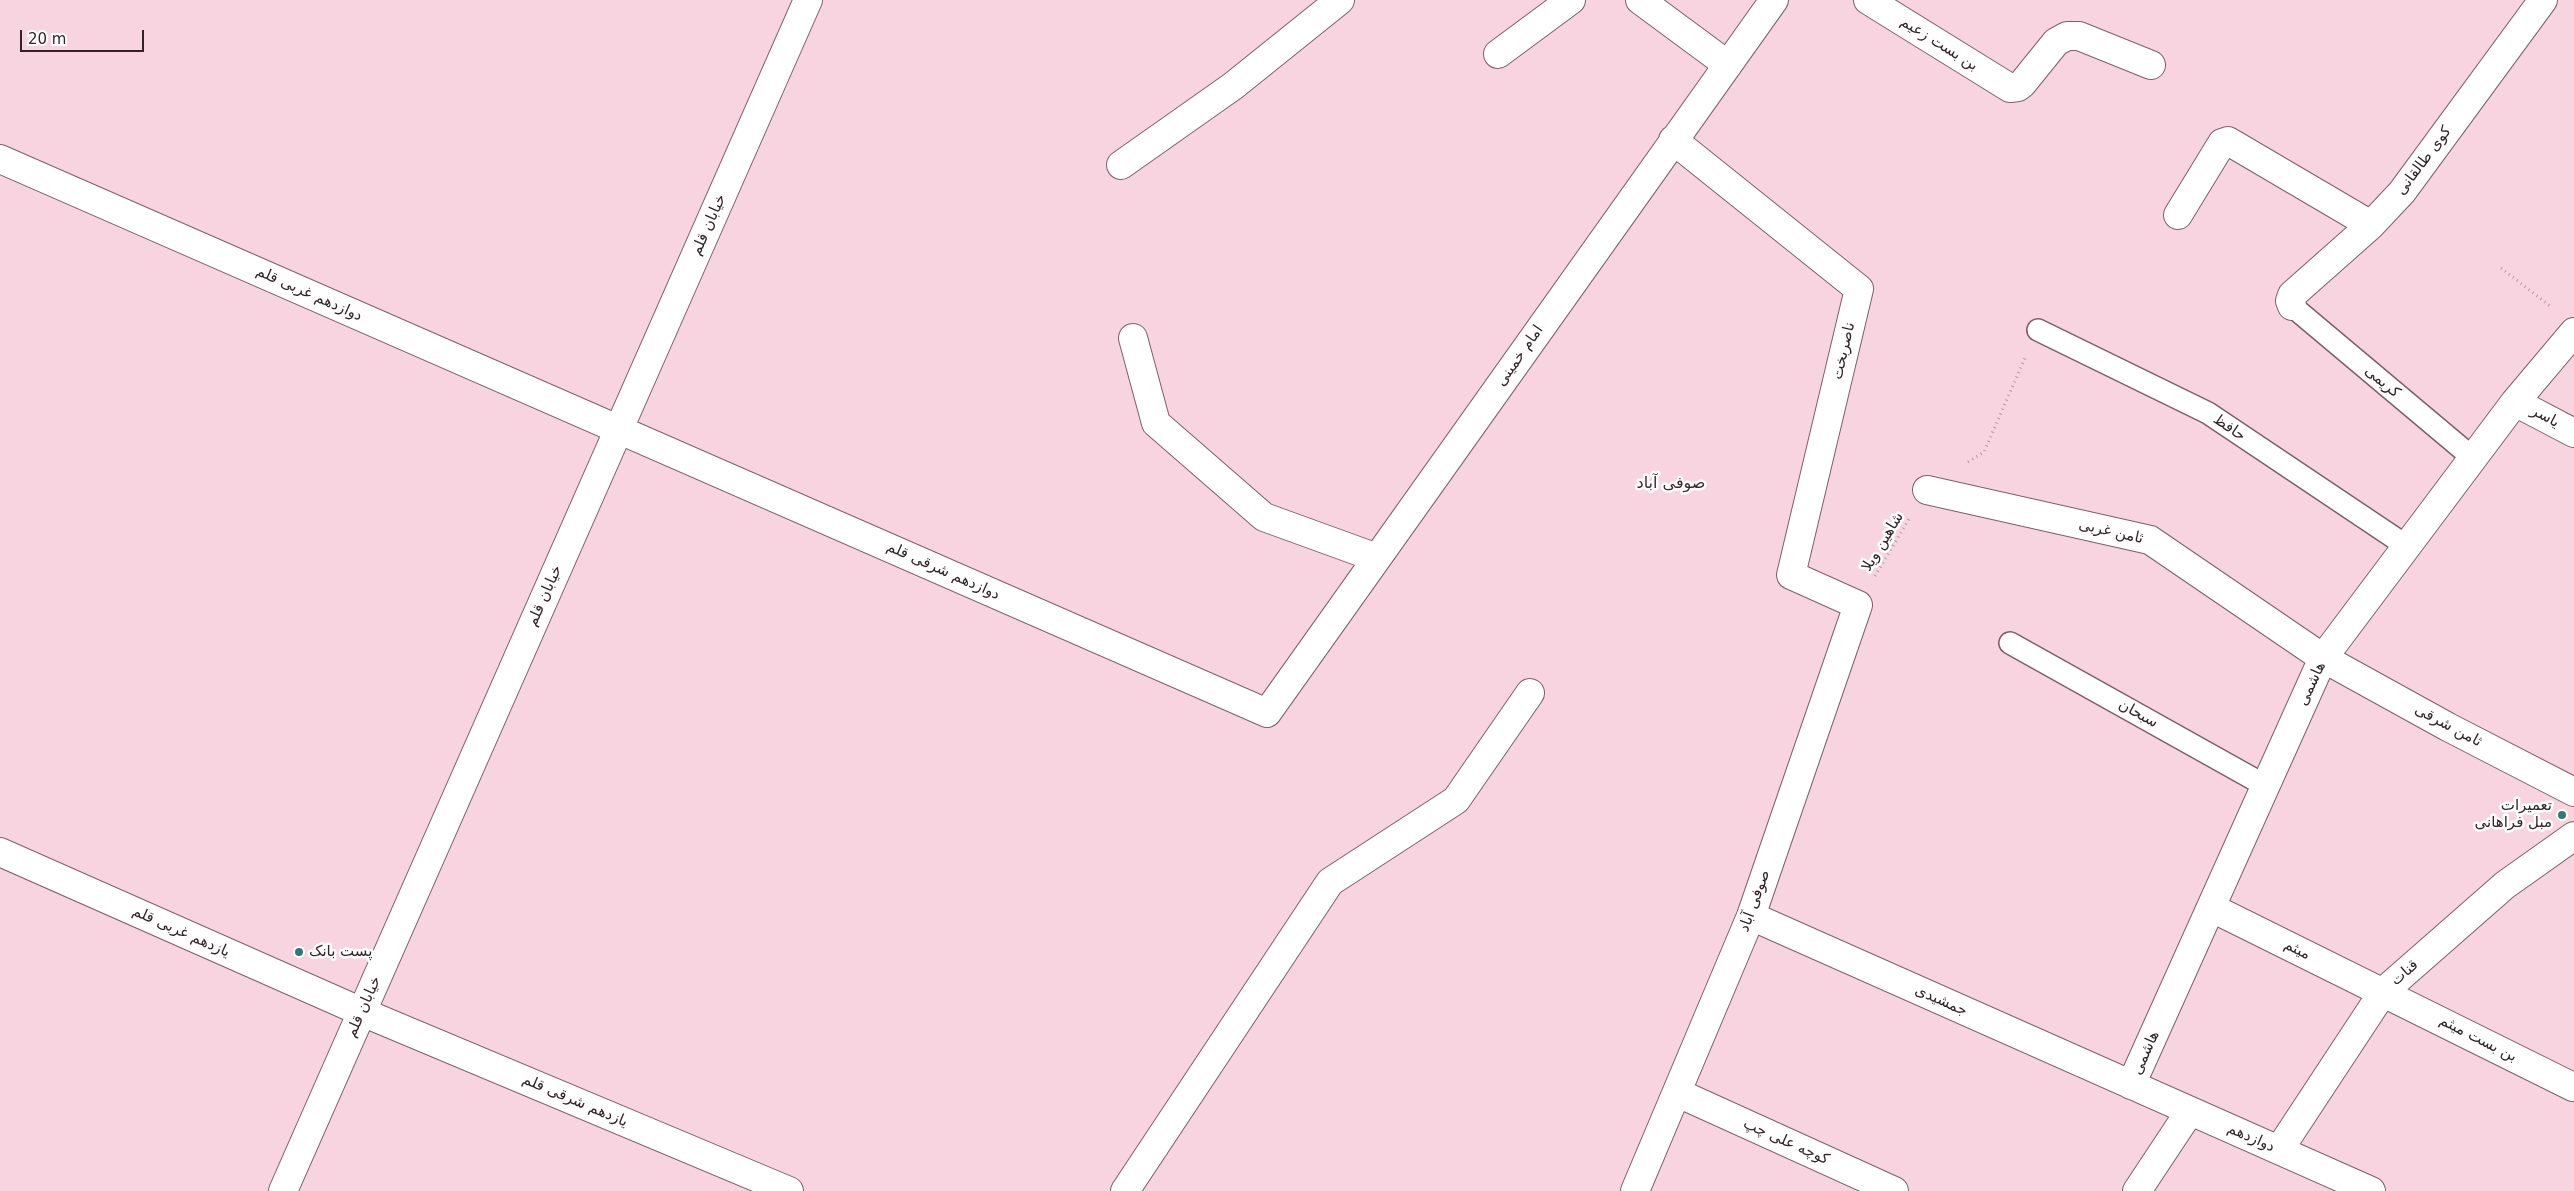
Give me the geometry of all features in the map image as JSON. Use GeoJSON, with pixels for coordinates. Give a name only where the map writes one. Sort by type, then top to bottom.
{"type":"FeatureCollection","features":[{"type":"Feature","properties":{"kind":"street","name":"خیابان قلم"},"geometry":{"type":"LineString","coordinates":[[283,1191],[808,0]]}},
{"type":"Feature","properties":{"kind":"street"},"geometry":{"type":"LineString","coordinates":[[1120,165],[1233,86],[1340,0]]}},
{"type":"Feature","properties":{"kind":"street"},"geometry":{"type":"LineString","coordinates":[[1498,54],[1571,0]]}},
{"type":"Feature","properties":{"kind":"street"},"geometry":{"type":"LineString","coordinates":[[1640,0],[1728,65]]}},
{"type":"Feature","properties":{"kind":"street","name":"امام خمینی"},"geometry":{"type":"LineString","coordinates":[[1267,713],[1774,0]]}},
{"type":"Feature","properties":{"kind":"street","name":"بن بست زعیم"},"geometry":{"type":"LineString","coordinates":[[1868,0],[2010,88],[2018,87],[2022,84],[2056,42],[2067,36],[2079,36],[2151,64]]}},
{"type":"Feature","properties":{"kind":"street","name":"کوی طالقانی"},"geometry":{"type":"LineString","coordinates":[[2292,306],[2290,301],[2292,295],[2371,225],[2402,192],[2543,0]]}},
{"type":"Feature","properties":{"kind":"street","name":"ناصربخت"},"geometry":{"type":"LineString","coordinates":[[1673,140],[1859,289],[1791,575],[1858,605]]}},
{"type":"Feature","properties":{"kind":"street"},"geometry":{"type":"LineString","coordinates":[[2178,214],[2222,143],[2228,141],[2371,225]]}},
{"type":"Feature","properties":{"kind":"street","name":"دوازدهم غربی قلم"},"geometry":{"type":"LineString","coordinates":[[0,159],[619,430]]}},
{"type":"Feature","properties":{"kind":"street","name":"هاشمی"},"geometry":{"type":"LineString","coordinates":[[2132,1085],[2323,658],[2408,548],[2515,402],[2574,332]]}},
{"type":"Feature","properties":{"kind":"street"},"geometry":{"type":"LineString","coordinates":[[1133,338],[1156,424],[1264,517],[1377,558]]}},
{"type":"Feature","properties":{"kind":"street","name":"یاسر"},"geometry":{"type":"LineString","coordinates":[[2515,402],[2574,433]]}},
{"type":"Feature","properties":{"kind":"street","name":"دوازدهم شرقی قلم"},"geometry":{"type":"LineString","coordinates":[[619,430],[1267,713]]}},
{"type":"Feature","properties":{"kind":"street","name":"ثامن غربی"},"geometry":{"type":"LineString","coordinates":[[1927,490],[2150,540],[2323,658]]}},
{"type":"Feature","properties":{"kind":"street","name":"صوفی آباد"},"geometry":{"type":"LineString","coordinates":[[1635,1191],[1678,1093],[1751,916],[1858,605]]}},
{"type":"Feature","properties":{"kind":"street","name":"ثامن شرقی"},"geometry":{"type":"LineString","coordinates":[[2323,658],[2448,727],[2574,792]]}},
{"type":"Feature","properties":{"kind":"street"},"geometry":{"type":"LineString","coordinates":[[1124,1191],[1330,882],[1456,800],[1530,693]]}},
{"type":"Feature","properties":{"kind":"street","name":"قنات"},"geometry":{"type":"LineString","coordinates":[[2279,1150],[2383,992],[2504,885],[2574,836]]}},
{"type":"Feature","properties":{"kind":"street","name":"یازدهم غربی قلم"},"geometry":{"type":"LineString","coordinates":[[0,852],[362,1012]]}},
{"type":"Feature","properties":{"kind":"street","name":"میثم"},"geometry":{"type":"LineString","coordinates":[[2212,908],[2383,992]]}},
{"type":"Feature","properties":{"kind":"street","name":"جمشیدی"},"geometry":{"type":"LineString","coordinates":[[1751,916],[2132,1085]]}},
{"type":"Feature","properties":{"kind":"street","name":"بن بست میثم"},"geometry":{"type":"LineString","coordinates":[[2383,992],[2573,1086]]}},
{"type":"Feature","properties":{"kind":"street","name":"یازدهم شرقی قلم"},"geometry":{"type":"LineString","coordinates":[[362,1012],[789,1191]]}},
{"type":"Feature","properties":{"kind":"street","name":"دوازدهم"},"geometry":{"type":"LineString","coordinates":[[2132,1085],[2370,1191]]}},
{"type":"Feature","properties":{"kind":"street","name":"کوچه علی چپ"},"geometry":{"type":"LineString","coordinates":[[1678,1093],[1894,1191]]}},
{"type":"Feature","properties":{"kind":"street"},"geometry":{"type":"LineString","coordinates":[[2136,1191],[2190,1111]]}},
{"type":"Feature","properties":{"kind":"lane","name":"کریمی"},"geometry":{"type":"LineString","coordinates":[[2292,306],[2473,458]]}},
{"type":"Feature","properties":{"kind":"lane","name":"حافظ"},"geometry":{"type":"LineString","coordinates":[[2038,330],[2208,413],[2408,548]]}},
{"type":"Feature","properties":{"kind":"lane","name":"سبحان"},"geometry":{"type":"LineString","coordinates":[[2010,643],[2266,786]]}},
{"type":"Feature","properties":{"kind":"path"},"geometry":{"type":"LineString","coordinates":[[2501,268],[2552,308]]}},
{"type":"Feature","properties":{"kind":"path"},"geometry":{"type":"LineString","coordinates":[[1927,490],[1984,452],[2038,330]]}},
{"type":"Feature","properties":{"kind":"path","name":"شاهین ویلا"},"geometry":{"type":"LineString","coordinates":[[1858,605],[1927,490]]}},
{"type":"Feature","properties":{"kind":"place","name":"تعمیرات مبل فراهانی"},"geometry":{"type":"Point","coordinates":[2562,815]}},
{"type":"Feature","properties":{"kind":"place","name":"پست بانک"},"geometry":{"type":"Point","coordinates":[299,952]}},
{"type":"Feature","properties":{"kind":"district","name":"صوفی آباد"},"geometry":{"type":"Point","coordinates":[1671,484]}}]}
